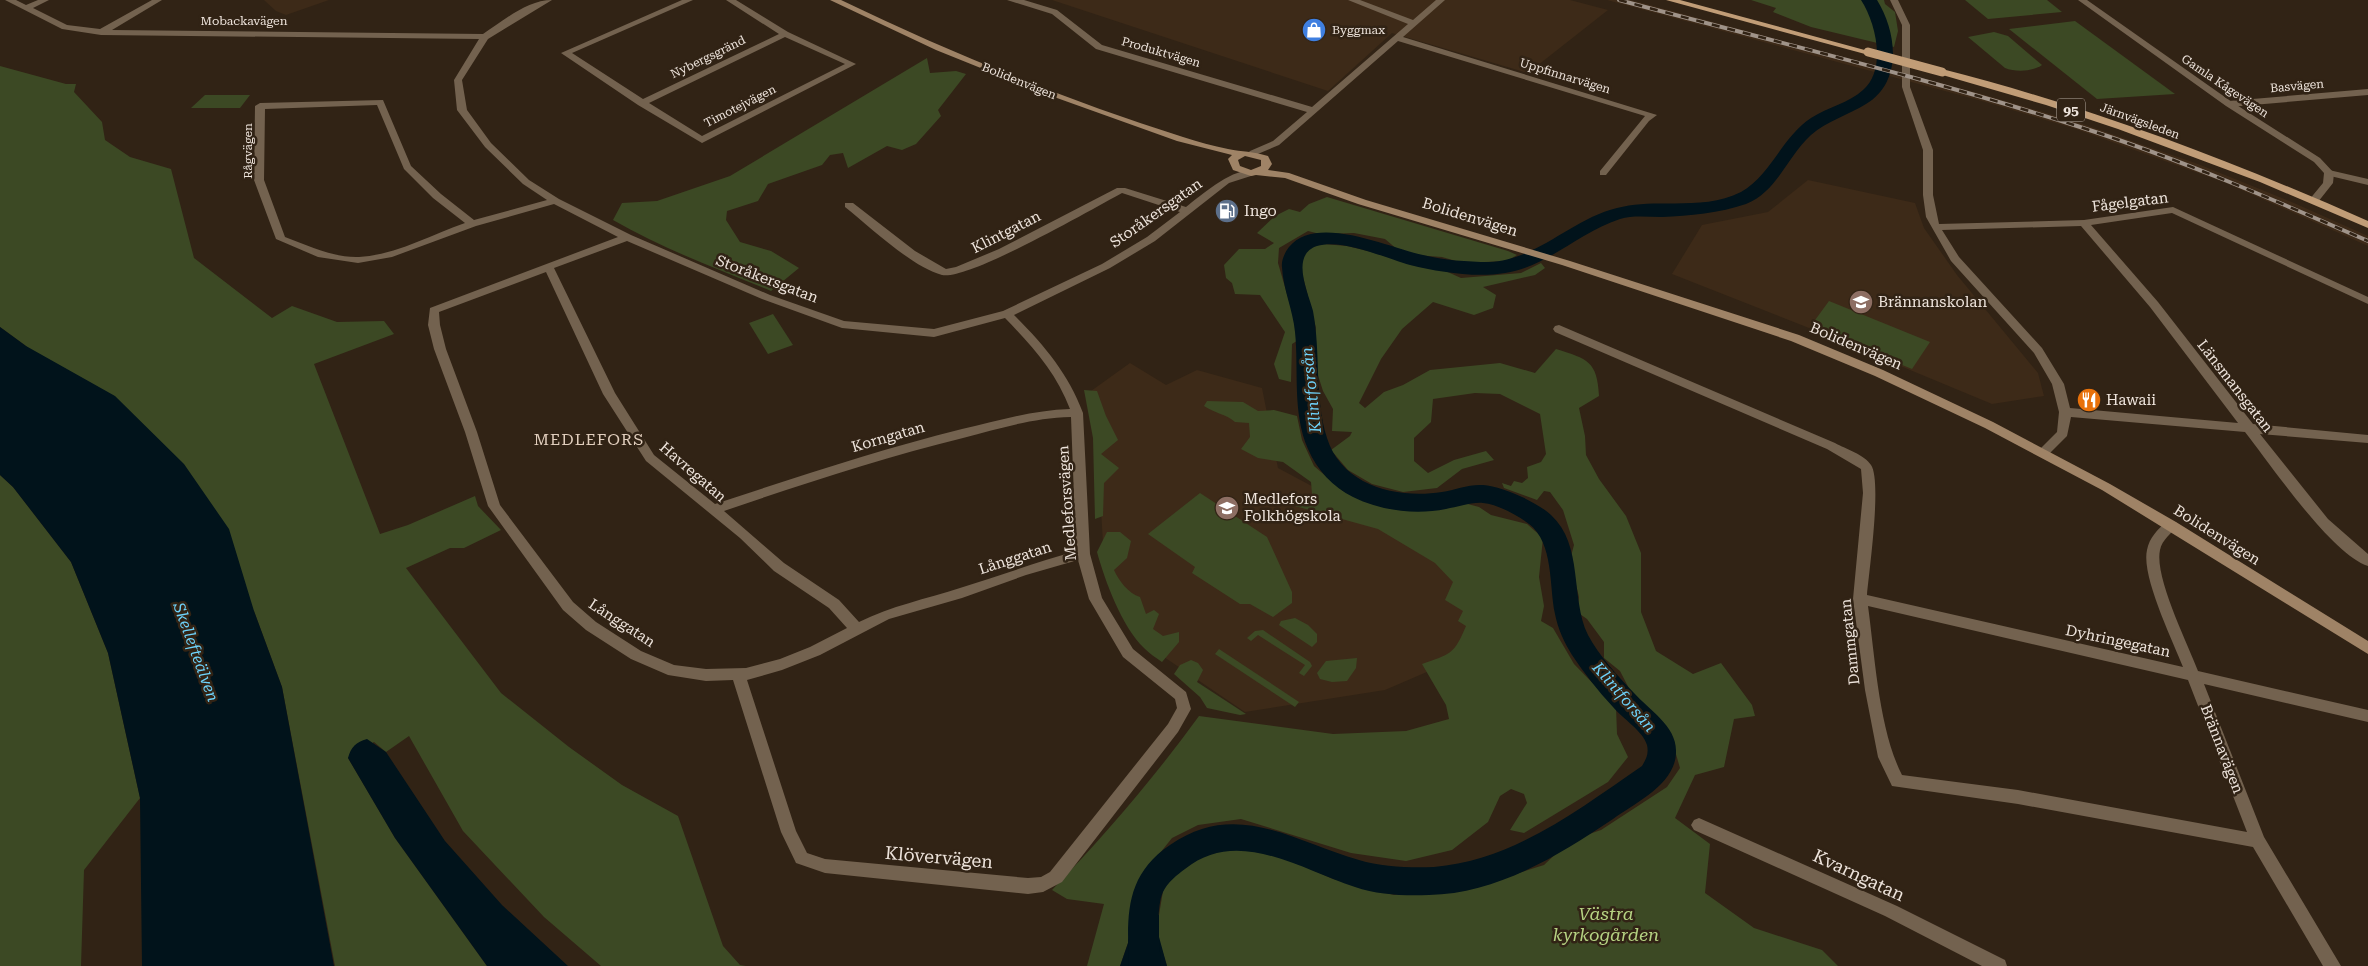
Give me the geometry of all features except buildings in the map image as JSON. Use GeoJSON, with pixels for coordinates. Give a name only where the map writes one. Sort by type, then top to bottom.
{"type":"FeatureCollection","features":[{"type":"Feature","properties":{"kind":"main road","name":"Bolidenvägen"},"geometry":{"type":"LineString","coordinates":[[834,0],[956,55],[1064,99],[1210,149],[1248,154],[1266,160],[1286,175]]}},
{"type":"Feature","properties":{"kind":"main road","name":"Järnvägsleden"},"geometry":{"type":"LineString","coordinates":[[1670,0],[1942,72],[2083,113],[2197,154],[2314,200],[2368,225]]}},
{"type":"Feature","properties":{"kind":"main road","name":"Bolidenvägen"},"geometry":{"type":"LineString","coordinates":[[1210,149],[1239,170],[1286,175],[1362,202],[1566,263],[1795,338],[1918,391],[2043,453],[2171,525],[2368,648]]}},
{"type":"Feature","properties":{"kind":"main road"},"geometry":{"type":"LineString","coordinates":[[1234,165],[1233,159],[1248,154]]}},
{"type":"Feature","properties":{"kind":"main road"},"geometry":{"type":"LineString","coordinates":[[1254,172],[1266,168],[1266,160]]}},
{"type":"Feature","properties":{"kind":"street","name":"Mobackavägen"},"geometry":{"type":"LineString","coordinates":[[9,0],[66,27],[101,32],[485,37]]}},
{"type":"Feature","properties":{"kind":"street"},"geometry":{"type":"LineString","coordinates":[[27,8],[45,0]]}},
{"type":"Feature","properties":{"kind":"street"},"geometry":{"type":"LineString","coordinates":[[101,32],[158,0]]}},
{"type":"Feature","properties":{"kind":"street","name":"Storåkersgatan"},"geometry":{"type":"LineString","coordinates":[[548,0],[524,12],[485,37],[458,80],[462,110],[488,145],[526,182],[555,201],[627,237],[766,297],[842,324],[862,328],[934,332],[1007,314],[1106,266],[1151,239],[1226,181],[1254,172]]}},
{"type":"Feature","properties":{"kind":"street","name":"Timotejvägen"},"geometry":{"type":"LineString","coordinates":[[689,0],[565,53],[702,140],[852,64],[785,34],[730,0]]}},
{"type":"Feature","properties":{"kind":"street","name":"Produktvägen"},"geometry":{"type":"LineString","coordinates":[[1011,0],[1031,4],[1061,15],[1087,41],[1099,47],[1314,111]]}},
{"type":"Feature","properties":{"kind":"street"},"geometry":{"type":"LineString","coordinates":[[1352,0],[1414,23]]}},
{"type":"Feature","properties":{"kind":"street"},"geometry":{"type":"LineString","coordinates":[[1248,154],[1276,143],[1442,0]]}},
{"type":"Feature","properties":{"kind":"street"},"geometry":{"type":"LineString","coordinates":[[1894,0],[1902,13],[1906,25],[1906,87],[1909,101],[1928,150],[1928,195],[1931,217],[1949,251],[1960,266],[2038,351],[2058,384],[2065,412],[2063,433],[2043,453]]}},
{"type":"Feature","properties":{"kind":"street","name":"Gamla Kågevägen"},"geometry":{"type":"LineString","coordinates":[[2082,0],[2229,104],[2317,160],[2328,173]]}},
{"type":"Feature","properties":{"kind":"street","name":"Nybergsgränd"},"geometry":{"type":"LineString","coordinates":[[641,103],[785,34]]}},
{"type":"Feature","properties":{"kind":"street","name":"Uppfinnarvägen"},"geometry":{"type":"LineString","coordinates":[[1397,38],[1652,115],[1646,119],[1603,173]]}},
{"type":"Feature","properties":{"kind":"street","name":"Basvägen"},"geometry":{"type":"LineString","coordinates":[[2229,104],[2368,92]]}},
{"type":"Feature","properties":{"kind":"street","name":"Rågvägen"},"geometry":{"type":"LineString","coordinates":[[472,224],[437,196],[407,167],[380,102],[260,106],[259,180],[281,239],[322,255],[358,260],[388,255],[472,224],[555,201]]}},
{"type":"Feature","properties":{"kind":"street"},"geometry":{"type":"LineString","coordinates":[[1266,160],[1275,148],[1276,143]]}},
{"type":"Feature","properties":{"kind":"street","name":"Storåkersgatan"},"geometry":{"type":"LineString","coordinates":[[1226,181],[1234,165]]}},
{"type":"Feature","properties":{"kind":"street"},"geometry":{"type":"LineString","coordinates":[[2314,200],[2328,184],[2328,173],[2368,182]]}},
{"type":"Feature","properties":{"kind":"street","name":"Klintgatan"},"geometry":{"type":"LineString","coordinates":[[849,205],[927,265],[946,272],[974,265],[1121,190],[1187,211]]}},
{"type":"Feature","properties":{"kind":"street","name":"Fågelgatan"},"geometry":{"type":"LineString","coordinates":[[1935,226],[2084,223],[2173,210],[2368,300]]}},
{"type":"Feature","properties":{"kind":"street","name":"Länsmansgatan"},"geometry":{"type":"LineString","coordinates":[[2084,223],[2143,292],[2296,490],[2341,541],[2368,561]]}},
{"type":"Feature","properties":{"kind":"street","name":"Långgatan"},"geometry":{"type":"LineString","coordinates":[[627,237],[434,310],[434,325],[440,349],[471,432],[494,506],[568,606],[591,626],[636,655],[673,671],[706,675],[738,674],[782,664],[815,652],[885,614],[962,593],[1024,570],[1083,554]]}},
{"type":"Feature","properties":{"kind":"street","name":"Havregatan"},"geometry":{"type":"LineString","coordinates":[[549,268],[579,327],[609,394],[650,458],[745,535],[778,567],[834,604],[857,629]]}},
{"type":"Feature","properties":{"kind":"street","name":"Medleforsvägen"},"geometry":{"type":"LineString","coordinates":[[1007,314],[1042,347],[1060,370],[1078,413],[1083,554],[1096,599],[1128,653],[1181,696],[1184,709]]}},
{"type":"Feature","properties":{"kind":"street","name":"Dammgatan"},"geometry":{"type":"LineString","coordinates":[[1559,329],[1831,446],[1864,464],[1867,468],[1869,493],[1860,599],[1872,690],[1885,757],[1898,781],[2018,797],[2258,841]]}},
{"type":"Feature","properties":{"kind":"street"},"geometry":{"type":"LineString","coordinates":[[2065,412],[2249,430],[2368,439]]}},
{"type":"Feature","properties":{"kind":"street","name":"Korngatan"},"geometry":{"type":"LineString","coordinates":[[712,510],[837,468],[936,440],[1042,414],[1078,413]]}},
{"type":"Feature","properties":{"kind":"street","name":"Brännavägen"},"geometry":{"type":"LineString","coordinates":[[2171,525],[2156,540],[2151,556],[2162,596],[2258,841],[2306,924],[2333,966]]}},
{"type":"Feature","properties":{"kind":"street","name":"Dyhringegatan"},"geometry":{"type":"LineString","coordinates":[[1860,599],[2004,634],[2194,674],[2368,716]]}},
{"type":"Feature","properties":{"kind":"street","name":"Klövervägen"},"geometry":{"type":"LineString","coordinates":[[738,674],[788,832],[802,858],[826,866],[1028,886],[1043,884],[1056,877],[1173,728],[1184,709]]}},
{"type":"Feature","properties":{"kind":"street","name":"Kvarngatan"},"geometry":{"type":"LineString","coordinates":[[1699,826],[1891,911],[1998,966]]}},
{"type":"Feature","properties":{"kind":"shaded area"},"geometry":{"type":"Polygon","coordinates":[[[264,0],[329,0],[286,15],[276,11],[264,0]]]}},
{"type":"Feature","properties":{"kind":"shaded area"},"geometry":{"type":"Polygon","coordinates":[[[1052,0],[1570,0],[1608,10],[1528,73],[1392,33],[1328,91],[1052,0]]]}},
{"type":"Feature","properties":{"kind":"shaded area"},"geometry":{"type":"Polygon","coordinates":[[[1607,0],[1631,0],[1985,95],[2080,123],[2198,164],[2294,203],[2368,236],[2368,246],[2226,183],[2076,129],[1982,101],[1607,0]]]}},
{"type":"Feature","properties":{"kind":"shaded area","name":"Brännanskolan"},"geometry":{"type":"Polygon","coordinates":[[[1808,180],[1915,203],[1924,228],[1957,275],[2038,373],[2044,396],[1992,404],[1809,328],[1672,274],[1702,225],[1768,212],[1808,180]]]}},
{"type":"Feature","properties":{"kind":"shaded area","name":"Medlefors Folkhögskola"},"geometry":{"type":"Polygon","coordinates":[[[1130,363],[1166,385],[1197,370],[1262,388],[1278,468],[1426,547],[1495,616],[1457,659],[1385,690],[1245,712],[1164,657],[1104,561],[1098,457],[1091,391],[1130,363]]]}},
{"type":"Feature","properties":{"kind":"green space"},"geometry":{"type":"Polygon","coordinates":[[[1751,0],[1884,0],[1885,4],[1895,12],[1898,31],[1894,47],[1811,27],[1773,12],[1776,8],[1751,0]]]}},
{"type":"Feature","properties":{"kind":"green space"},"geometry":{"type":"Polygon","coordinates":[[[1965,0],[2047,0],[2062,12],[1988,19],[1965,0]]]}},
{"type":"Feature","properties":{"kind":"green space"},"geometry":{"type":"Polygon","coordinates":[[[2075,21],[2175,94],[2097,99],[2009,29],[2075,21]]]}},
{"type":"Feature","properties":{"kind":"green space"},"geometry":{"type":"Polygon","coordinates":[[[1994,32],[2008,36],[2042,65],[2024,71],[2005,68],[1968,37],[1994,32]]]}},
{"type":"Feature","properties":{"kind":"green space"},"geometry":{"type":"Polygon","coordinates":[[[927,58],[930,73],[956,71],[966,74],[938,110],[941,116],[916,144],[902,150],[887,146],[848,168],[843,153],[830,155],[822,165],[768,184],[758,201],[727,211],[726,220],[740,242],[771,251],[799,268],[771,291],[711,267],[613,220],[622,203],[657,201],[730,176],[927,58]]]}},
{"type":"Feature","properties":{"kind":"green space"},"geometry":{"type":"Polygon","coordinates":[[[0,66],[66,84],[76,84],[74,92],[102,122],[105,140],[130,157],[171,169],[194,258],[272,318],[292,306],[337,322],[384,321],[394,334],[314,364],[380,534],[408,525],[475,496],[478,506],[501,530],[464,548],[450,548],[406,568],[501,693],[569,747],[622,785],[678,816],[723,946],[740,965],[746,966],[601,966],[544,917],[463,831],[409,736],[386,752],[374,742],[348,758],[395,838],[487,966],[335,966],[282,687],[254,611],[26,346],[0,327],[0,66]]]}},
{"type":"Feature","properties":{"kind":"green space"},"geometry":{"type":"Polygon","coordinates":[[[205,95],[250,95],[240,108],[191,108],[205,95]]]}},
{"type":"Feature","properties":{"kind":"green space"},"geometry":{"type":"Polygon","coordinates":[[[1327,197],[1517,255],[1507,261],[1463,263],[1442,257],[1416,255],[1398,250],[1385,239],[1354,233],[1320,234],[1308,231],[1279,248],[1278,263],[1300,339],[1292,344],[1291,382],[1279,379],[1274,364],[1285,332],[1260,295],[1235,294],[1232,283],[1226,278],[1224,265],[1239,249],[1265,249],[1274,243],[1257,233],[1275,216],[1289,209],[1300,212],[1309,204],[1327,197]]]}},
{"type":"Feature","properties":{"kind":"green space","name":"Västra kyrkogården"},"geometry":{"type":"Polygon","coordinates":[[[1323,244],[1347,246],[1441,269],[1461,278],[1521,273],[1541,263],[1545,268],[1535,275],[1483,287],[1496,295],[1493,308],[1474,315],[1433,302],[1402,329],[1381,359],[1359,403],[1365,408],[1384,392],[1403,385],[1430,370],[1500,363],[1535,373],[1556,349],[1589,363],[1596,375],[1599,396],[1579,408],[1585,436],[1586,455],[1599,479],[1626,516],[1641,553],[1641,612],[1656,651],[1693,674],[1721,663],[1752,705],[1755,716],[1734,719],[1724,767],[1695,775],[1675,818],[1710,844],[1705,893],[1754,928],[1822,950],[1838,966],[1167,966],[1158,937],[1159,915],[1164,885],[1187,865],[1224,845],[1276,854],[1333,879],[1394,895],[1442,890],[1493,881],[1544,865],[1569,841],[1601,830],[1667,787],[1680,768],[1669,730],[1635,700],[1620,671],[1604,658],[1604,642],[1587,619],[1577,612],[1579,597],[1570,560],[1574,545],[1563,510],[1550,492],[1544,491],[1537,500],[1504,488],[1502,483],[1511,486],[1514,481],[1522,483],[1528,478],[1527,467],[1541,462],[1546,454],[1540,414],[1500,394],[1475,393],[1433,399],[1431,422],[1414,438],[1414,461],[1428,473],[1454,460],[1486,451],[1494,460],[1462,469],[1437,488],[1403,492],[1372,484],[1348,470],[1331,450],[1350,436],[1352,432],[1332,431],[1333,409],[1323,391],[1315,366],[1316,328],[1298,257],[1305,247],[1323,244]]]}},
{"type":"Feature","properties":{"kind":"green space"},"geometry":{"type":"Polygon","coordinates":[[[1829,301],[1930,342],[1912,369],[1810,327],[1829,301]]]}},
{"type":"Feature","properties":{"kind":"green space"},"geometry":{"type":"Polygon","coordinates":[[[773,314],[793,345],[768,354],[749,323],[773,314]]]}},
{"type":"Feature","properties":{"kind":"green space"},"geometry":{"type":"Polygon","coordinates":[[[1084,390],[1097,391],[1106,416],[1118,440],[1101,454],[1119,468],[1104,483],[1103,516],[1095,519],[1093,438],[1084,390]]]}},
{"type":"Feature","properties":{"kind":"green space"},"geometry":{"type":"Polygon","coordinates":[[[1207,401],[1243,402],[1258,411],[1274,410],[1297,416],[1302,440],[1314,466],[1343,491],[1384,502],[1394,509],[1432,509],[1464,503],[1479,507],[1491,515],[1527,524],[1543,538],[1539,577],[1544,606],[1541,621],[1553,628],[1574,664],[1616,707],[1617,734],[1628,757],[1608,782],[1524,833],[1510,830],[1527,803],[1524,794],[1511,789],[1500,796],[1488,822],[1452,850],[1406,861],[1351,853],[1241,819],[1198,825],[1172,838],[1144,873],[1133,912],[1128,943],[1120,966],[1087,966],[1104,904],[1067,899],[1052,890],[1128,806],[1199,716],[1333,734],[1406,731],[1449,719],[1446,705],[1422,664],[1450,652],[1458,643],[1466,626],[1458,621],[1463,611],[1445,600],[1453,582],[1435,563],[1378,529],[1295,506],[1312,494],[1311,482],[1283,462],[1258,458],[1241,449],[1250,437],[1249,423],[1235,422],[1204,406],[1207,401]]]}},
{"type":"Feature","properties":{"kind":"green space"},"geometry":{"type":"Polygon","coordinates":[[[0,475],[13,487],[71,562],[108,653],[140,798],[84,870],[81,966],[0,966],[0,475]]]}},
{"type":"Feature","properties":{"kind":"green space"},"geometry":{"type":"Polygon","coordinates":[[[1200,493],[1267,537],[1292,592],[1292,603],[1273,617],[1250,604],[1240,604],[1192,573],[1195,567],[1148,534],[1200,493]]]}},
{"type":"Feature","properties":{"kind":"green space"},"geometry":{"type":"Polygon","coordinates":[[[1107,532],[1120,532],[1131,541],[1127,558],[1114,570],[1124,586],[1140,597],[1146,614],[1154,610],[1159,614],[1153,629],[1163,636],[1179,632],[1179,642],[1162,662],[1146,650],[1136,639],[1115,603],[1097,552],[1107,532]]]}},
{"type":"Feature","properties":{"kind":"green space"},"geometry":{"type":"Polygon","coordinates":[[[1295,618],[1308,625],[1317,634],[1317,642],[1312,647],[1279,625],[1281,621],[1295,618]]]}},
{"type":"Feature","properties":{"kind":"green space"},"geometry":{"type":"Polygon","coordinates":[[[1263,630],[1310,662],[1312,666],[1304,676],[1299,673],[1305,665],[1258,635],[1251,641],[1247,638],[1255,631],[1263,630]]]}},
{"type":"Feature","properties":{"kind":"green space"},"geometry":{"type":"Polygon","coordinates":[[[1219,649],[1299,702],[1295,707],[1215,654],[1219,649]]]}},
{"type":"Feature","properties":{"kind":"green space"},"geometry":{"type":"Polygon","coordinates":[[[1357,658],[1356,668],[1347,681],[1332,682],[1320,679],[1317,673],[1326,661],[1357,658]]]}},
{"type":"Feature","properties":{"kind":"green space"},"geometry":{"type":"Polygon","coordinates":[[[1191,660],[1198,663],[1203,670],[1197,682],[1246,714],[1240,715],[1207,708],[1200,697],[1174,674],[1180,665],[1191,660]]]}},
{"type":"Feature","properties":{"kind":"water","name":"Skellefteälven"},"geometry":{"type":"Polygon","coordinates":[[[0,327],[26,346],[115,396],[184,464],[229,529],[254,611],[282,687],[334,966],[142,966],[140,798],[108,653],[71,562],[13,487],[0,475],[0,327]]]}},
{"type":"Feature","properties":{"kind":"water"},"geometry":{"type":"Polygon","coordinates":[[[367,739],[386,752],[445,841],[502,905],[568,966],[487,966],[395,838],[348,758],[354,746],[367,739]]]}},
{"type":"Feature","properties":{"kind":"water"},"geometry":{"type":"Polygon","coordinates":[[[1133,912],[1159,915],[1159,937],[1167,966],[1120,966],[1128,943],[1133,912]]]}},
{"type":"Feature","properties":{"kind":"waterway","name":"Klintforsån"},"geometry":{"type":"LineString","coordinates":[[1145,966],[1144,919],[1148,891],[1156,877],[1174,859],[1193,846],[1213,839],[1233,837],[1254,839],[1275,844],[1362,875],[1417,881],[1462,878],[1491,870],[1520,858],[1548,843],[1603,809],[1652,775],[1660,762],[1662,751],[1660,741],[1655,732],[1616,692],[1578,642],[1568,614],[1557,549],[1553,536],[1543,522],[1524,509],[1487,494],[1420,503],[1377,497],[1351,485],[1329,465],[1315,437],[1309,404],[1305,328],[1291,263],[1298,249],[1310,241],[1326,239],[1344,240],[1430,263],[1478,268],[1505,267],[1539,255],[1602,219],[1618,213],[1691,209],[1720,205],[1738,200],[1759,188],[1805,131],[1818,121],[1868,95],[1877,85],[1882,71],[1883,38],[1879,19],[1869,0]]}},
{"type":"Feature","properties":{"kind":"railway"},"geometry":{"type":"LineString","coordinates":[[1619,0],[1907,76],[2077,126],[2188,165],[2368,241]]}},
{"type":"Feature","properties":{"kind":"place","name":"Byggmax"},"geometry":{"type":"Point","coordinates":[1314,30]}},
{"type":"Feature","properties":{"kind":"place","name":"Ingo"},"geometry":{"type":"Point","coordinates":[1227,211]}},
{"type":"Feature","properties":{"kind":"place","name":"Brännanskolan"},"geometry":{"type":"Point","coordinates":[1861,302]}},
{"type":"Feature","properties":{"kind":"place","name":"Hawaii"},"geometry":{"type":"Point","coordinates":[2089,400]}},
{"type":"Feature","properties":{"kind":"place","name":"Medlefors Folkhögskola"},"geometry":{"type":"Point","coordinates":[1227,508]}},
{"type":"Feature","properties":{"kind":"district","name":"MEDLEFORS"},"geometry":{"type":"Point","coordinates":[589,439]}}]}
